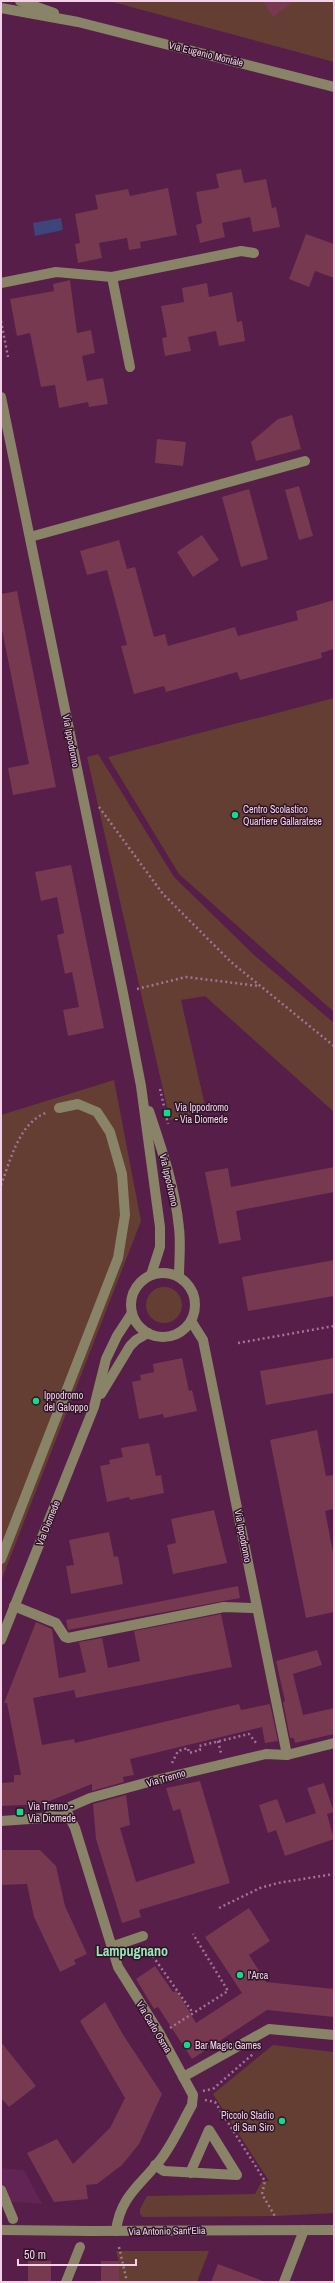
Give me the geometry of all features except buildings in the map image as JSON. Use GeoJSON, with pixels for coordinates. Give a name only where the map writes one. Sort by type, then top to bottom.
{"type":"FeatureCollection","features":[{"type":"Feature","properties":{"kind":"street","name":"Via Eugenio Montale"},"geometry":{"type":"LineString","coordinates":[[20,1],[78,22]]}},
{"type":"Feature","properties":{"kind":"street","name":"Via Eugenio Montale"},"geometry":{"type":"LineString","coordinates":[[1,8],[78,22],[334,87]]}},
{"type":"Feature","properties":{"kind":"street"},"geometry":{"type":"LineString","coordinates":[[1,14],[13,11]]}},
{"type":"Feature","properties":{"kind":"street"},"geometry":{"type":"LineString","coordinates":[[1,283],[56,272],[112,277],[241,251],[254,254]]}},
{"type":"Feature","properties":{"kind":"street"},"geometry":{"type":"LineString","coordinates":[[112,277],[130,367]]}},
{"type":"Feature","properties":{"kind":"street","name":"Via Ippodromo"},"geometry":{"type":"LineString","coordinates":[[1,397],[141,1086],[160,1227],[157,1259],[151,1275]]}},
{"type":"Feature","properties":{"kind":"street"},"geometry":{"type":"LineString","coordinates":[[30,537],[305,461]]}},
{"type":"Feature","properties":{"kind":"street","name":"Via Ippodromo"},"geometry":{"type":"LineString","coordinates":[[141,1086],[169,1171],[179,1229],[179,1277]]}},
{"type":"Feature","properties":{"kind":"street"},"geometry":{"type":"LineString","coordinates":[[1,1559],[118,1258],[125,1215],[122,1174],[110,1132],[97,1112],[78,1104],[59,1108]]}},
{"type":"Feature","properties":{"kind":"street"},"geometry":{"type":"LineString","coordinates":[[165,1273],[179,1277],[188,1285],[195,1299],[195,1310],[191,1321],[182,1330],[172,1336],[159,1337],[148,1333],[138,1326],[132,1313],[131,1302],[134,1290],[141,1281],[151,1275],[165,1273]]}},
{"type":"Feature","properties":{"kind":"street","name":"Via Diomede"},"geometry":{"type":"LineString","coordinates":[[1,1640],[94,1407],[106,1359],[117,1336],[132,1313]]}},
{"type":"Feature","properties":{"kind":"street","name":"Via Ippodromo"},"geometry":{"type":"LineString","coordinates":[[191,1321],[203,1340],[287,1755]]}},
{"type":"Feature","properties":{"kind":"street","name":"Via Diomede"},"geometry":{"type":"LineString","coordinates":[[94,1407],[130,1346],[136,1340],[148,1333]]}},
{"type":"Feature","properties":{"kind":"street"},"geometry":{"type":"LineString","coordinates":[[14,1606],[56,1623],[65,1637],[68,1638],[224,1607],[252,1608]]}},
{"type":"Feature","properties":{"kind":"street","name":"Via Trenno"},"geometry":{"type":"LineString","coordinates":[[1,1821],[44,1818],[90,1798],[260,1755],[274,1753],[287,1755],[334,1743]]}},
{"type":"Feature","properties":{"kind":"street","name":"Via Carlo Osma"},"geometry":{"type":"LineString","coordinates":[[64,1808],[75,1828],[118,1967],[160,2034],[193,2095],[192,2105],[161,2159],[127,2198],[118,2215],[116,2231]]}},
{"type":"Feature","properties":{"kind":"street"},"geometry":{"type":"LineString","coordinates":[[111,1947],[141,1937]]}},
{"type":"Feature","properties":{"kind":"street"},"geometry":{"type":"LineString","coordinates":[[183,2077],[269,2029],[334,2035]]}},
{"type":"Feature","properties":{"kind":"street"},"geometry":{"type":"LineString","coordinates":[[155,2165],[164,2171],[190,2173],[237,2175],[209,2130],[190,2173]]}},
{"type":"Feature","properties":{"kind":"street"},"geometry":{"type":"LineString","coordinates":[[1,2190],[13,2219]]}},
{"type":"Feature","properties":{"kind":"street","name":"Via Antonio Sant'Elia"},"geometry":{"type":"LineString","coordinates":[[1,2230],[334,2230]]}},
{"type":"Feature","properties":{"kind":"street"},"geometry":{"type":"LineString","coordinates":[[284,2282],[304,2230]]}},
{"type":"Feature","properties":{"kind":"street"},"geometry":{"type":"LineString","coordinates":[[66,2282],[80,2247]]}},
{"type":"Feature","properties":{"kind":"path"},"geometry":{"type":"LineString","coordinates":[[1,321],[8,357]]}},
{"type":"Feature","properties":{"kind":"path"},"geometry":{"type":"LineString","coordinates":[[96,804],[163,894],[231,962],[334,1046]]}},
{"type":"Feature","properties":{"kind":"path"},"geometry":{"type":"LineString","coordinates":[[137,990],[186,977],[260,986]]}},
{"type":"Feature","properties":{"kind":"path"},"geometry":{"type":"LineString","coordinates":[[160,1089],[169,1127]]}},
{"type":"Feature","properties":{"kind":"path"},"geometry":{"type":"LineString","coordinates":[[1,1185],[20,1136],[39,1115],[59,1108]]}},
{"type":"Feature","properties":{"kind":"path"},"geometry":{"type":"LineString","coordinates":[[238,1344],[334,1326]]}},
{"type":"Feature","properties":{"kind":"path"},"geometry":{"type":"LineString","coordinates":[[169,1769],[178,1751],[188,1748],[189,1753],[200,1750],[199,1746],[249,1734],[260,1747]]}},
{"type":"Feature","properties":{"kind":"path"},"geometry":{"type":"LineString","coordinates":[[218,1741],[222,1756]]}},
{"type":"Feature","properties":{"kind":"path"},"geometry":{"type":"LineString","coordinates":[[219,1908],[260,1888],[278,1882],[334,1874]]}},
{"type":"Feature","properties":{"kind":"path"},"geometry":{"type":"LineString","coordinates":[[160,2034],[228,1991],[193,1934]]}},
{"type":"Feature","properties":{"kind":"path"},"geometry":{"type":"LineString","coordinates":[[141,1937],[193,2013]]}},
{"type":"Feature","properties":{"kind":"path"},"geometry":{"type":"LineString","coordinates":[[206,2090],[213,2090],[254,2052]]}},
{"type":"Feature","properties":{"kind":"path"},"geometry":{"type":"LineString","coordinates":[[204,2100],[214,2102],[265,2181],[262,2194],[283,2230]]}},
{"type":"Feature","properties":{"kind":"path"},"geometry":{"type":"LineString","coordinates":[[119,2247],[128,2282]]}},
{"type":"Feature","properties":{"kind":"shaded area"},"geometry":{"type":"Polygon","coordinates":[[[109,1],[334,1],[334,62],[109,1]]]}},
{"type":"Feature","properties":{"kind":"shaded area","name":"Centro Scolastico Quartiere Gallaratese"},"geometry":{"type":"Polygon","coordinates":[[[334,698],[334,1012],[179,874],[108,757],[334,698]]]}},
{"type":"Feature","properties":{"kind":"shaded area"},"geometry":{"type":"Polygon","coordinates":[[[98,754],[174,877],[254,955],[334,1023],[334,1112],[205,996],[181,1000],[206,1110],[170,1120],[87,757],[98,754]]]}},
{"type":"Feature","properties":{"kind":"shaded area","name":"Ippodromo del Galoppo"},"geometry":{"type":"Polygon","coordinates":[[[114,1080],[141,1221],[1,1581],[1,1115],[114,1080]]]}},
{"type":"Feature","properties":{"kind":"shaded area"},"geometry":{"type":"Polygon","coordinates":[[[164,1287],[177,1292],[182,1305],[177,1318],[164,1323],[151,1318],[146,1305],[151,1292],[164,1287]]]}},
{"type":"Feature","properties":{"kind":"shaded area","name":"Piccolo Stadio di San Siro"},"geometry":{"type":"Polygon","coordinates":[[[273,2045],[334,2052],[334,2213],[275,2216],[143,2217],[140,2214],[140,2209],[147,2196],[255,2194],[262,2181],[269,2181],[213,2094],[273,2045]]]}},
{"type":"Feature","properties":{"kind":"shaded area"},"geometry":{"type":"Polygon","coordinates":[[[1,2168],[24,2170],[42,2204],[1,2201],[1,2168]]]}},
{"type":"Feature","properties":{"kind":"shaded area"},"geometry":{"type":"Polygon","coordinates":[[[116,2251],[209,2251],[197,2282],[119,2282],[119,2261],[116,2251]]]}},
{"type":"Feature","properties":{"kind":"water"},"geometry":{"type":"Polygon","coordinates":[[[61,218],[63,230],[35,236],[33,223],[61,218]]]}},
{"type":"Feature","properties":{"kind":"place","name":"Centro Scolastico Quartiere Gallaratese"},"geometry":{"type":"Point","coordinates":[235,815]}},
{"type":"Feature","properties":{"kind":"place","name":"Via Ippodromo - Via Diomede"},"geometry":{"type":"Point","coordinates":[167,1113]}},
{"type":"Feature","properties":{"kind":"place","name":"Ippodromo del Galoppo"},"geometry":{"type":"Point","coordinates":[36,1401]}},
{"type":"Feature","properties":{"kind":"place","name":"Via Trenno - Via Diomede"},"geometry":{"type":"Point","coordinates":[20,1812]}},
{"type":"Feature","properties":{"kind":"place","name":"l'Arca"},"geometry":{"type":"Point","coordinates":[240,1975]}},
{"type":"Feature","properties":{"kind":"place","name":"Bar Magic Games"},"geometry":{"type":"Point","coordinates":[187,2045]}},
{"type":"Feature","properties":{"kind":"place","name":"Piccolo Stadio di San Siro"},"geometry":{"type":"Point","coordinates":[282,2121]}},
{"type":"Feature","properties":{"kind":"district","name":"Lampugnano"},"geometry":{"type":"Point","coordinates":[132,1951]}}]}
